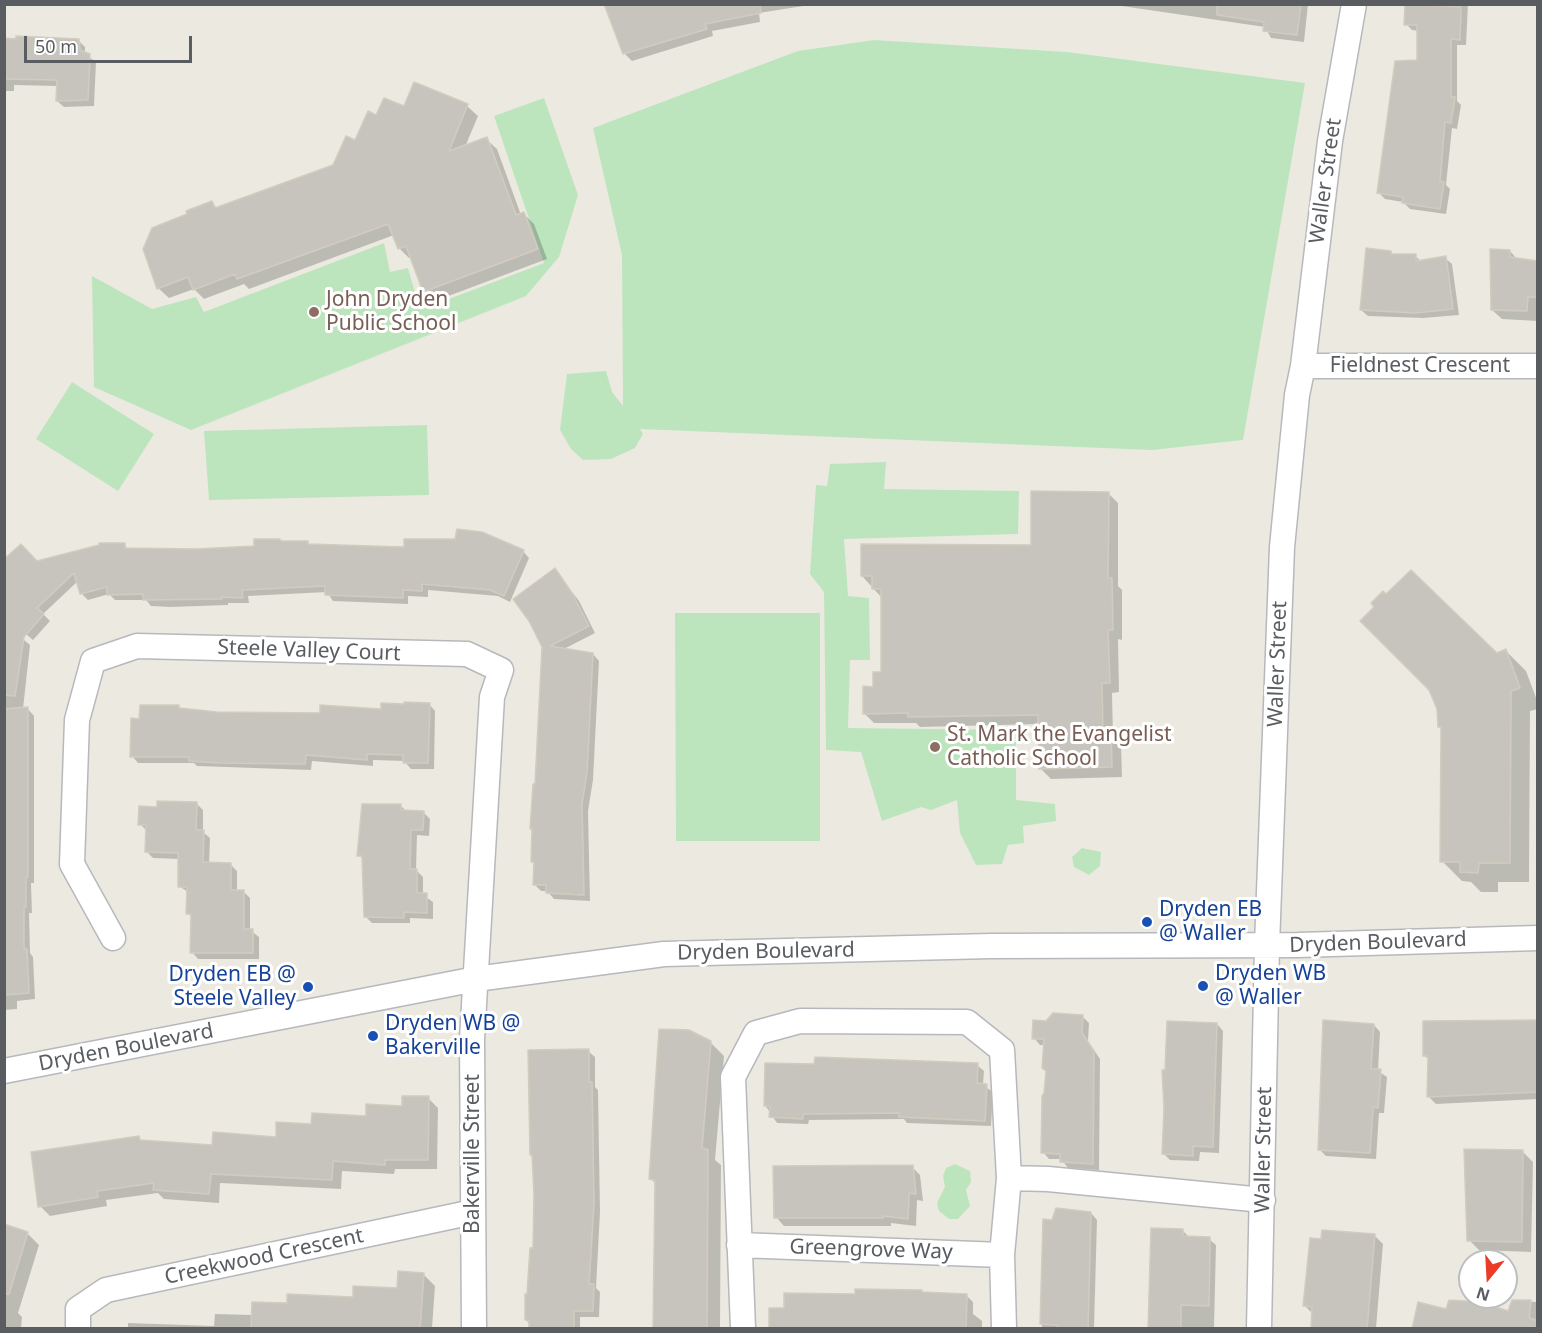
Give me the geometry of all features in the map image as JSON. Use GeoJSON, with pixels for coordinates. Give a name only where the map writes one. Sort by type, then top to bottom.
{"type":"FeatureCollection","features":[{"type":"Feature","properties":{"kind":"street","name":"Waller Street"},"geometry":{"type":"LineString","coordinates":[[1259,1329],[1268,945],[1282,547],[1297,395],[1303,366],[1330,141],[1354,4]]}},
{"type":"Feature","properties":{"kind":"street","name":"Fieldnest Crescent"},"geometry":{"type":"LineString","coordinates":[[1303,366],[1538,366]]}},
{"type":"Feature","properties":{"kind":"street","name":"Steele Valley Court"},"geometry":{"type":"LineString","coordinates":[[112,938],[72,864],[77,720],[93,661],[137,646],[467,654],[501,670],[492,697],[476,979]]}},
{"type":"Feature","properties":{"kind":"street","name":"Dryden Boulevard"},"geometry":{"type":"LineString","coordinates":[[4,1071],[476,979],[664,954],[991,946],[1268,945],[1538,938]]}},
{"type":"Feature","properties":{"kind":"street","name":"Bakerville Street"},"geometry":{"type":"LineString","coordinates":[[474,1329],[472,1039],[476,979]]}},
{"type":"Feature","properties":{"kind":"street"},"geometry":{"type":"LineString","coordinates":[[743,1329],[733,1077],[756,1033],[800,1021],[967,1022],[1002,1050],[1009,1178],[1002,1255],[1004,1329]]}},
{"type":"Feature","properties":{"kind":"street"},"geometry":{"type":"LineString","coordinates":[[1009,1178],[1048,1179],[1263,1200]]}},
{"type":"Feature","properties":{"kind":"street","name":"Creekwood Crescent"},"geometry":{"type":"LineString","coordinates":[[78,1329],[78,1309],[106,1290],[473,1212]]}},
{"type":"Feature","properties":{"kind":"street","name":"Greengrove Way"},"geometry":{"type":"LineString","coordinates":[[740,1245],[1002,1255]]}},
{"type":"Feature","properties":{"kind":"green space"},"geometry":{"type":"Polygon","coordinates":[[[874,40],[1067,52],[1305,83],[1243,440],[1152,450],[640,429],[643,434],[635,448],[611,459],[583,460],[571,449],[560,430],[567,374],[606,371],[612,392],[623,406],[622,255],[593,128],[798,51],[874,40]]]}},
{"type":"Feature","properties":{"kind":"green space"},"geometry":{"type":"Polygon","coordinates":[[[544,98],[578,195],[559,257],[526,296],[191,430],[94,387],[92,276],[152,309],[196,297],[204,312],[384,243],[390,272],[408,268],[420,310],[544,263],[494,116],[544,98]]]}},
{"type":"Feature","properties":{"kind":"green space"},"geometry":{"type":"Polygon","coordinates":[[[72,382],[154,434],[118,491],[36,439],[72,382]]]}},
{"type":"Feature","properties":{"kind":"green space"},"geometry":{"type":"Polygon","coordinates":[[[427,425],[429,495],[209,500],[204,431],[427,425]]]}},
{"type":"Feature","properties":{"kind":"green space"},"geometry":{"type":"Polygon","coordinates":[[[886,462],[884,489],[1019,491],[1018,534],[844,539],[848,596],[869,598],[870,660],[850,660],[848,728],[1016,730],[1016,800],[1055,804],[1056,821],[1023,826],[1024,843],[1008,845],[1002,864],[976,865],[960,833],[957,800],[931,810],[921,807],[882,821],[861,752],[826,750],[824,592],[810,574],[816,485],[827,486],[830,464],[886,462]]]}},
{"type":"Feature","properties":{"kind":"green space"},"geometry":{"type":"Polygon","coordinates":[[[675,613],[820,613],[820,841],[676,841],[675,613]]]}},
{"type":"Feature","properties":{"kind":"green space"},"geometry":{"type":"Polygon","coordinates":[[[1082,848],[1101,852],[1100,866],[1089,875],[1074,867],[1072,857],[1082,848]]]}},
{"type":"Feature","properties":{"kind":"green space"},"geometry":{"type":"Polygon","coordinates":[[[955,1164],[970,1171],[971,1182],[966,1190],[970,1206],[958,1219],[949,1219],[939,1211],[937,1203],[945,1187],[943,1176],[946,1168],[955,1164]]]}},
{"type":"Feature","properties":{"kind":"building"},"geometry":{"type":"Polygon","coordinates":[[[604,4],[760,4],[761,13],[705,24],[707,29],[623,54],[604,4]]]}},
{"type":"Feature","properties":{"kind":"building"},"geometry":{"type":"Polygon","coordinates":[[[1217,4],[1301,4],[1297,35],[1263,31],[1264,22],[1217,15],[1217,4]]]}},
{"type":"Feature","properties":{"kind":"building"},"geometry":{"type":"Polygon","coordinates":[[[1405,4],[1461,7],[1460,40],[1451,39],[1451,97],[1455,97],[1451,123],[1445,122],[1440,181],[1444,182],[1440,209],[1402,203],[1403,197],[1377,193],[1395,61],[1417,60],[1417,25],[1404,25],[1405,4]]]}},
{"type":"Feature","properties":{"kind":"building"},"geometry":{"type":"Polygon","coordinates":[[[16,36],[79,39],[80,50],[90,54],[88,100],[56,101],[57,80],[4,79],[4,38],[16,39],[16,36]]]}},
{"type":"Feature","properties":{"kind":"building"},"geometry":{"type":"Polygon","coordinates":[[[414,82],[468,104],[449,151],[487,137],[516,215],[524,212],[538,249],[423,292],[406,246],[398,249],[388,224],[237,279],[235,274],[193,290],[188,277],[157,289],[143,249],[152,228],[212,201],[215,208],[333,165],[346,136],[355,140],[368,111],[376,115],[384,98],[404,106],[414,82]]]}},
{"type":"Feature","properties":{"kind":"building"},"geometry":{"type":"Polygon","coordinates":[[[1366,248],[1391,251],[1391,254],[1416,254],[1416,261],[1446,256],[1453,309],[1415,313],[1360,310],[1366,248]]]}},
{"type":"Feature","properties":{"kind":"building"},"geometry":{"type":"Polygon","coordinates":[[[1490,249],[1510,250],[1510,257],[1538,261],[1538,297],[1528,297],[1527,311],[1491,310],[1490,249]]]}},
{"type":"Feature","properties":{"kind":"building"},"geometry":{"type":"Polygon","coordinates":[[[1031,491],[1109,492],[1108,578],[1112,578],[1113,630],[1108,630],[1110,683],[1102,683],[1103,733],[1111,732],[1112,767],[1039,769],[1038,715],[908,717],[908,713],[863,714],[863,686],[873,687],[873,672],[881,672],[881,589],[872,589],[872,576],[861,576],[861,544],[1031,545],[1031,491]]]}},
{"type":"Feature","properties":{"kind":"building"},"geometry":{"type":"Polygon","coordinates":[[[457,529],[482,532],[524,550],[504,596],[490,590],[422,584],[422,591],[403,590],[403,598],[325,595],[325,586],[242,590],[243,598],[143,600],[143,594],[107,595],[107,587],[80,594],[74,573],[37,608],[44,614],[24,637],[15,696],[4,695],[4,559],[21,544],[37,561],[99,545],[99,543],[125,543],[125,548],[196,549],[254,546],[254,539],[280,539],[280,541],[308,541],[308,544],[404,547],[404,539],[455,539],[457,529]]]}},
{"type":"Feature","properties":{"kind":"building"},"geometry":{"type":"Polygon","coordinates":[[[555,568],[572,593],[589,626],[550,646],[593,653],[587,772],[582,804],[584,895],[546,893],[546,885],[533,885],[534,862],[531,862],[532,829],[530,829],[533,784],[535,784],[542,647],[529,621],[513,599],[555,568]]]}},
{"type":"Feature","properties":{"kind":"building"},"geometry":{"type":"Polygon","coordinates":[[[1411,570],[1497,653],[1506,649],[1520,688],[1511,691],[1510,863],[1479,863],[1478,873],[1460,872],[1460,862],[1440,862],[1441,727],[1438,727],[1437,709],[1429,690],[1360,621],[1374,607],[1371,603],[1383,591],[1386,594],[1411,570]]]}},
{"type":"Feature","properties":{"kind":"building"},"geometry":{"type":"Polygon","coordinates":[[[404,702],[430,703],[428,763],[403,763],[403,755],[367,754],[367,760],[306,755],[305,764],[219,763],[189,761],[189,757],[130,757],[131,718],[139,719],[140,705],[179,705],[179,708],[217,712],[320,713],[320,705],[381,709],[381,703],[404,704],[404,702]]]}},
{"type":"Feature","properties":{"kind":"building"},"geometry":{"type":"Polygon","coordinates":[[[28,707],[28,877],[26,877],[26,907],[24,907],[24,949],[27,949],[29,993],[4,995],[4,709],[28,707]]]}},
{"type":"Feature","properties":{"kind":"building"},"geometry":{"type":"Polygon","coordinates":[[[157,801],[197,802],[196,830],[204,830],[203,862],[231,863],[231,890],[244,890],[244,929],[253,929],[253,953],[190,953],[191,914],[186,914],[187,887],[178,887],[178,853],[145,852],[146,825],[138,825],[139,806],[157,807],[157,801]]]}},
{"type":"Feature","properties":{"kind":"building"},"geometry":{"type":"Polygon","coordinates":[[[362,804],[401,804],[401,810],[424,811],[423,830],[411,830],[410,869],[417,869],[417,893],[427,893],[427,913],[404,912],[404,918],[364,917],[362,856],[357,856],[362,804]]]}},
{"type":"Feature","properties":{"kind":"building"},"geometry":{"type":"Polygon","coordinates":[[[1053,1013],[1083,1015],[1082,1033],[1094,1051],[1093,1164],[1060,1162],[1060,1154],[1041,1153],[1042,1096],[1046,1071],[1042,1068],[1044,1039],[1032,1039],[1033,1020],[1046,1021],[1053,1013]]]}},
{"type":"Feature","properties":{"kind":"building"},"geometry":{"type":"Polygon","coordinates":[[[1323,1020],[1374,1024],[1371,1069],[1381,1069],[1378,1108],[1373,1107],[1370,1153],[1318,1150],[1323,1020]]]}},
{"type":"Feature","properties":{"kind":"building"},"geometry":{"type":"Polygon","coordinates":[[[1538,1020],[1538,1092],[1427,1097],[1428,1056],[1423,1056],[1423,1021],[1538,1020]]]}},
{"type":"Feature","properties":{"kind":"building"},"geometry":{"type":"Polygon","coordinates":[[[1167,1021],[1217,1023],[1213,1147],[1193,1146],[1193,1156],[1162,1154],[1164,1108],[1162,1070],[1165,1070],[1167,1021]]]}},
{"type":"Feature","properties":{"kind":"building"},"geometry":{"type":"Polygon","coordinates":[[[659,1029],[689,1030],[711,1041],[702,1148],[708,1150],[707,1329],[653,1329],[655,1180],[649,1179],[659,1029]]]}},
{"type":"Feature","properties":{"kind":"building"},"geometry":{"type":"Polygon","coordinates":[[[589,1049],[589,1082],[592,1082],[594,1204],[589,1284],[594,1284],[593,1311],[574,1311],[574,1329],[529,1329],[529,1320],[525,1320],[525,1294],[527,1294],[530,1248],[533,1248],[534,1194],[532,1155],[530,1155],[528,1050],[589,1049]]]}},
{"type":"Feature","properties":{"kind":"building"},"geometry":{"type":"Polygon","coordinates":[[[815,1057],[978,1063],[977,1083],[987,1084],[985,1121],[899,1117],[899,1113],[803,1114],[803,1119],[769,1117],[770,1106],[764,1106],[765,1063],[814,1064],[815,1057]]]}},
{"type":"Feature","properties":{"kind":"building"},"geometry":{"type":"Polygon","coordinates":[[[402,1096],[429,1096],[428,1160],[385,1160],[385,1165],[333,1161],[332,1180],[211,1174],[209,1194],[153,1190],[154,1183],[97,1191],[98,1197],[38,1207],[31,1152],[139,1136],[140,1140],[212,1145],[213,1132],[276,1137],[276,1122],[311,1124],[312,1113],[366,1116],[366,1104],[402,1106],[402,1096]]]}},
{"type":"Feature","properties":{"kind":"building"},"geometry":{"type":"Polygon","coordinates":[[[1464,1149],[1523,1150],[1522,1242],[1467,1241],[1464,1149]]]}},
{"type":"Feature","properties":{"kind":"building"},"geometry":{"type":"Polygon","coordinates":[[[913,1165],[916,1194],[909,1193],[908,1219],[883,1216],[883,1218],[774,1218],[773,1166],[913,1165]]]}},
{"type":"Feature","properties":{"kind":"building"},"geometry":{"type":"Polygon","coordinates":[[[1056,1208],[1091,1212],[1088,1329],[1057,1329],[1057,1325],[1040,1324],[1043,1219],[1052,1220],[1056,1208]]]}},
{"type":"Feature","properties":{"kind":"building"},"geometry":{"type":"Polygon","coordinates":[[[4,1224],[28,1232],[9,1294],[4,1294],[4,1224]]]}},
{"type":"Feature","properties":{"kind":"building"},"geometry":{"type":"Polygon","coordinates":[[[1151,1228],[1183,1229],[1183,1236],[1210,1237],[1209,1306],[1181,1305],[1181,1329],[1148,1329],[1151,1228]]]}},
{"type":"Feature","properties":{"kind":"building"},"geometry":{"type":"Polygon","coordinates":[[[1322,1230],[1375,1234],[1367,1329],[1311,1329],[1312,1307],[1303,1306],[1310,1238],[1321,1239],[1322,1230]]]}},
{"type":"Feature","properties":{"kind":"building"},"geometry":{"type":"Polygon","coordinates":[[[398,1271],[424,1273],[420,1329],[251,1329],[252,1302],[287,1303],[287,1294],[353,1297],[353,1286],[397,1288],[398,1271]]]}},
{"type":"Feature","properties":{"kind":"building"},"geometry":{"type":"Polygon","coordinates":[[[855,1289],[922,1290],[922,1292],[967,1294],[966,1329],[769,1329],[769,1308],[784,1308],[784,1293],[855,1294],[855,1289]]]}},
{"type":"Feature","properties":{"kind":"building"},"geometry":{"type":"Polygon","coordinates":[[[1449,1300],[1458,1301],[1458,1309],[1508,1311],[1509,1309],[1518,1309],[1518,1300],[1531,1300],[1529,1318],[1538,1321],[1538,1329],[1412,1329],[1418,1302],[1446,1309],[1449,1300]]]}},
{"type":"Feature","properties":{"kind":"place","name":"John Dryden Public School"},"geometry":{"type":"Point","coordinates":[314,312]}},
{"type":"Feature","properties":{"kind":"place","name":"St. Mark the Evangelist Catholic School"},"geometry":{"type":"Point","coordinates":[935,747]}},
{"type":"Feature","properties":{"kind":"place","name":"Dryden EB @ Waller"},"geometry":{"type":"Point","coordinates":[1147,922]}},
{"type":"Feature","properties":{"kind":"place","name":"Dryden WB @ Waller"},"geometry":{"type":"Point","coordinates":[1203,986]}},
{"type":"Feature","properties":{"kind":"place","name":"Dryden EB @ Steele Valley"},"geometry":{"type":"Point","coordinates":[308,987]}},
{"type":"Feature","properties":{"kind":"place","name":"Dryden WB @ Bakerville"},"geometry":{"type":"Point","coordinates":[373,1036]}}]}
